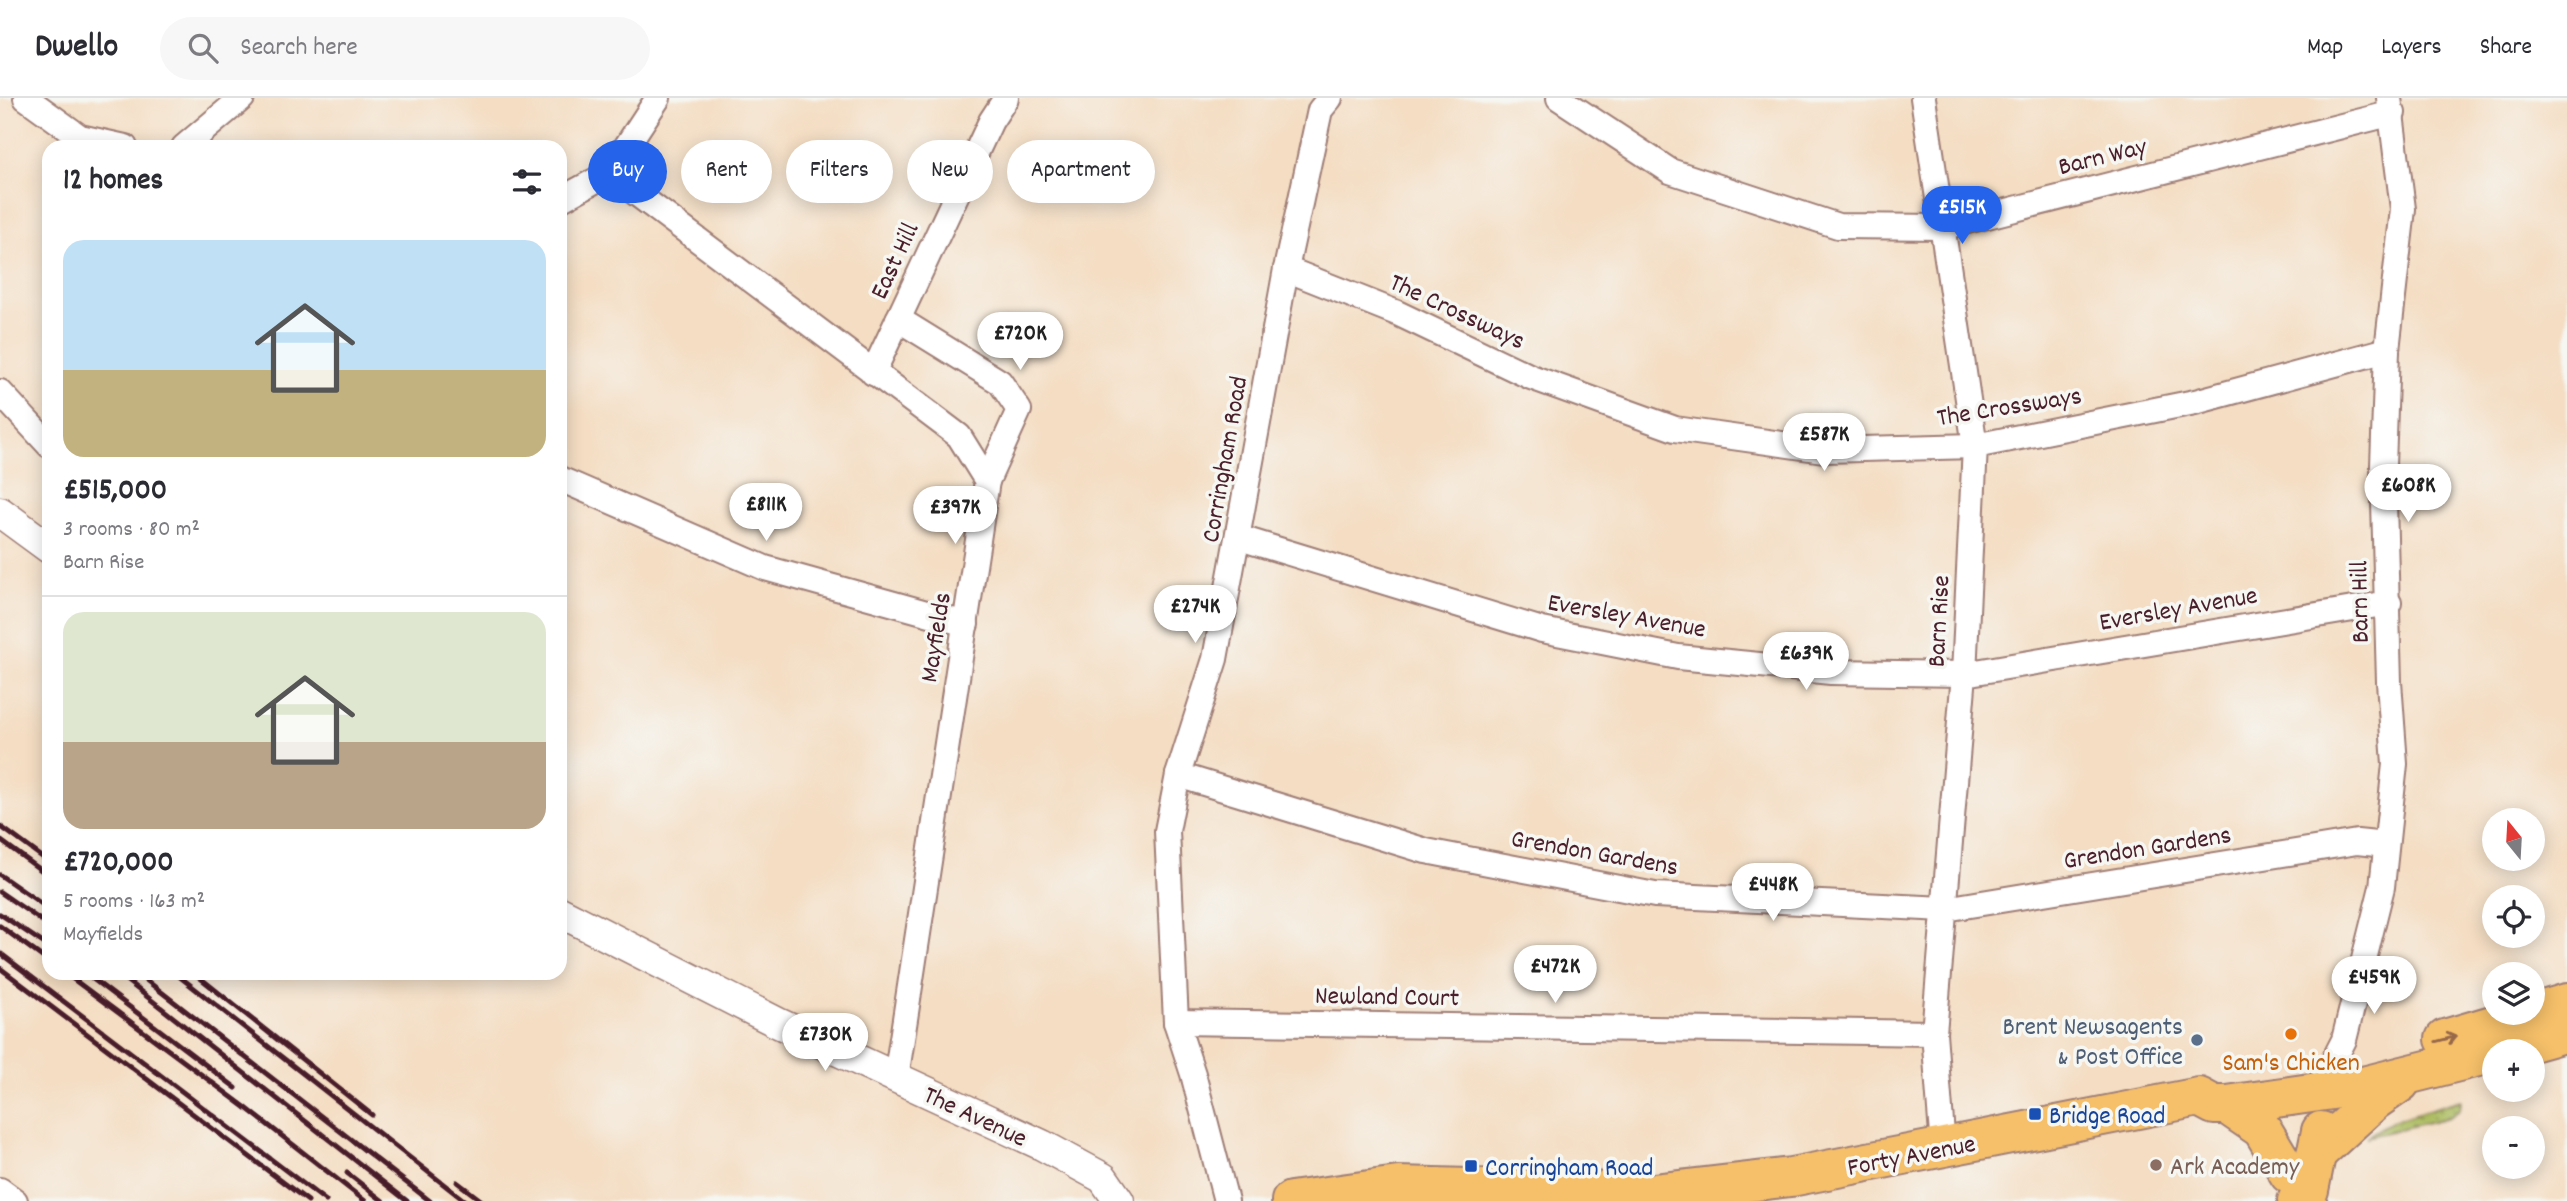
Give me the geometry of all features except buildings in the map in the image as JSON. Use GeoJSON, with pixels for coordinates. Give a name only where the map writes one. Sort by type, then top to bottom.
{"type":"FeatureCollection","features":[{"type":"Feature","properties":{"kind":"main road"},"geometry":{"type":"LineString","coordinates":[[2299,1182],[2302,1107],[2324,1080],[2567,1003]]}},
{"type":"Feature","properties":{"kind":"main road"},"geometry":{"type":"LineString","coordinates":[[2543,1039],[2567,1032]]}},
{"type":"Feature","properties":{"kind":"main road"},"geometry":{"type":"LineString","coordinates":[[2324,1080],[2367,1085],[2482,1056]]}},
{"type":"Feature","properties":{"kind":"main road"},"geometry":{"type":"LineString","coordinates":[[2299,1182],[2374,1101],[2417,1072]]}},
{"type":"Feature","properties":{"kind":"main road","name":"Forty Avenue"},"geometry":{"type":"LineString","coordinates":[[1291,1201],[1398,1186],[1653,1193],[1791,1177],[2324,1080]]}},
{"type":"Feature","properties":{"kind":"main road"},"geometry":{"type":"LineString","coordinates":[[2213,1101],[2262,1129],[2299,1182]]}},
{"type":"Feature","properties":{"kind":"street"},"geometry":{"type":"LineString","coordinates":[[26,98],[80,137],[94,140]]}},
{"type":"Feature","properties":{"kind":"street"},"geometry":{"type":"LineString","coordinates":[[192,140],[242,98]]}},
{"type":"Feature","properties":{"kind":"street"},"geometry":{"type":"LineString","coordinates":[[631,140],[658,98]]}},
{"type":"Feature","properties":{"kind":"street","name":"East Hill"},"geometry":{"type":"LineString","coordinates":[[873,373],[991,121],[1006,98]]}},
{"type":"Feature","properties":{"kind":"street","name":"Corringham Road"},"geometry":{"type":"LineString","coordinates":[[1226,1201],[1194,1074],[1176,1022],[1167,831],[1178,775],[1215,659],[1240,538],[1286,270],[1321,110],[1330,98]]}},
{"type":"Feature","properties":{"kind":"street","name":"Barn Way"},"geometry":{"type":"LineString","coordinates":[[1559,98],[1670,171],[1838,226],[1944,227],[2391,106]]}},
{"type":"Feature","properties":{"kind":"street","name":"Barn Rise"},"geometry":{"type":"LineString","coordinates":[[1923,98],[1975,446],[1964,674],[1934,1033],[1943,1148]]}},
{"type":"Feature","properties":{"kind":"street","name":"Barn Hill"},"geometry":{"type":"LineString","coordinates":[[2324,1080],[2347,1029],[2382,887],[2395,764],[2389,682],[2389,603],[2383,466],[2387,350],[2403,209],[2391,106]]}},
{"type":"Feature","properties":{"kind":"street"},"geometry":{"type":"LineString","coordinates":[[567,196],[588,185]]}},
{"type":"Feature","properties":{"kind":"street"},"geometry":{"type":"LineString","coordinates":[[649,203],[959,436],[987,481]]}},
{"type":"Feature","properties":{"kind":"street","name":"The Crossways"},"geometry":{"type":"LineString","coordinates":[[1286,270],[1396,313],[1531,377],[1675,429],[1824,450],[1975,446],[2194,402],[2387,350]]}},
{"type":"Feature","properties":{"kind":"street","name":"Mayfields"},"geometry":{"type":"LineString","coordinates":[[896,1078],[987,481],[1019,410],[1000,382],[898,319]]}},
{"type":"Feature","properties":{"kind":"street"},"geometry":{"type":"LineString","coordinates":[[0,392],[42,437]]}},
{"type":"Feature","properties":{"kind":"street"},"geometry":{"type":"LineString","coordinates":[[567,482],[765,568],[966,624]]}},
{"type":"Feature","properties":{"kind":"street"},"geometry":{"type":"LineString","coordinates":[[0,512],[42,543]]}},
{"type":"Feature","properties":{"kind":"street","name":"Eversley Avenue"},"geometry":{"type":"LineString","coordinates":[[1240,538],[1542,630],[1678,657],[1831,672],[1964,674],[2389,603]]}},
{"type":"Feature","properties":{"kind":"street","name":"Grendon Gardens"},"geometry":{"type":"LineString","coordinates":[[1178,775],[1426,851],[1654,895],[1945,909],[2357,842],[2386,845]]}},
{"type":"Feature","properties":{"kind":"street","name":"The Avenue"},"geometry":{"type":"LineString","coordinates":[[567,916],[778,1023],[1032,1140],[1103,1178],[1119,1201]]}},
{"type":"Feature","properties":{"kind":"street","name":"Newland Court"},"geometry":{"type":"LineString","coordinates":[[1176,1022],[1934,1033]]}},
{"type":"Feature","properties":{"kind":"street"},"geometry":{"type":"LineString","coordinates":[[0,1190],[15,1201]]}},
{"type":"Feature","properties":{"kind":"green space"},"geometry":{"type":"Polygon","coordinates":[[[2461,1100],[2460,1108],[2450,1117],[2366,1137],[2392,1121],[2461,1100]]]}},
{"type":"Feature","properties":{"kind":"railway"},"geometry":{"type":"LineString","coordinates":[[0,826],[42,857]]}},
{"type":"Feature","properties":{"kind":"railway"},"geometry":{"type":"LineString","coordinates":[[0,840],[42,871]]}},
{"type":"Feature","properties":{"kind":"railway"},"geometry":{"type":"LineString","coordinates":[[0,875],[42,904]]}},
{"type":"Feature","properties":{"kind":"railway"},"geometry":{"type":"LineString","coordinates":[[0,892],[42,921]]}},
{"type":"Feature","properties":{"kind":"railway"},"geometry":{"type":"LineString","coordinates":[[0,914],[42,942]]}},
{"type":"Feature","properties":{"kind":"railway"},"geometry":{"type":"LineString","coordinates":[[0,926],[42,957]]}},
{"type":"Feature","properties":{"kind":"railway"},"geometry":{"type":"LineString","coordinates":[[0,953],[326,1201]]}},
{"type":"Feature","properties":{"kind":"railway"},"geometry":{"type":"LineString","coordinates":[[0,968],[308,1201]]}},
{"type":"Feature","properties":{"kind":"railway"},"geometry":{"type":"LineString","coordinates":[[74,980],[245,1107],[365,1201]]}},
{"type":"Feature","properties":{"kind":"railway"},"geometry":{"type":"LineString","coordinates":[[94,980],[236,1088]]}},
{"type":"Feature","properties":{"kind":"railway"},"geometry":{"type":"LineString","coordinates":[[126,980],[407,1201]]}},
{"type":"Feature","properties":{"kind":"railway"},"geometry":{"type":"LineString","coordinates":[[146,980],[430,1201]]}},
{"type":"Feature","properties":{"kind":"railway"},"geometry":{"type":"LineString","coordinates":[[184,980],[465,1201]]}},
{"type":"Feature","properties":{"kind":"railway"},"geometry":{"type":"LineString","coordinates":[[203,980],[372,1115]]}},
{"type":"Feature","properties":{"kind":"railway"},"geometry":{"type":"LineString","coordinates":[[347,1173],[383,1201]]}},
{"type":"Feature","properties":{"kind":"railway"},"geometry":{"type":"LineString","coordinates":[[457,1182],[482,1201]]}},
{"type":"Feature","properties":{"kind":"place","name":"Sam's Chicken"},"geometry":{"type":"Point","coordinates":[2291,1034]}},
{"type":"Feature","properties":{"kind":"place","name":"Brent Newsagents & Post Office"},"geometry":{"type":"Point","coordinates":[2197,1040]}},
{"type":"Feature","properties":{"kind":"place","name":"Bridge Road"},"geometry":{"type":"Point","coordinates":[2035,1114]}},
{"type":"Feature","properties":{"kind":"place","name":"Ark Academy"},"geometry":{"type":"Point","coordinates":[2156,1165]}},
{"type":"Feature","properties":{"kind":"place","name":"Corringham Road"},"geometry":{"type":"Point","coordinates":[1471,1166]}}]}
